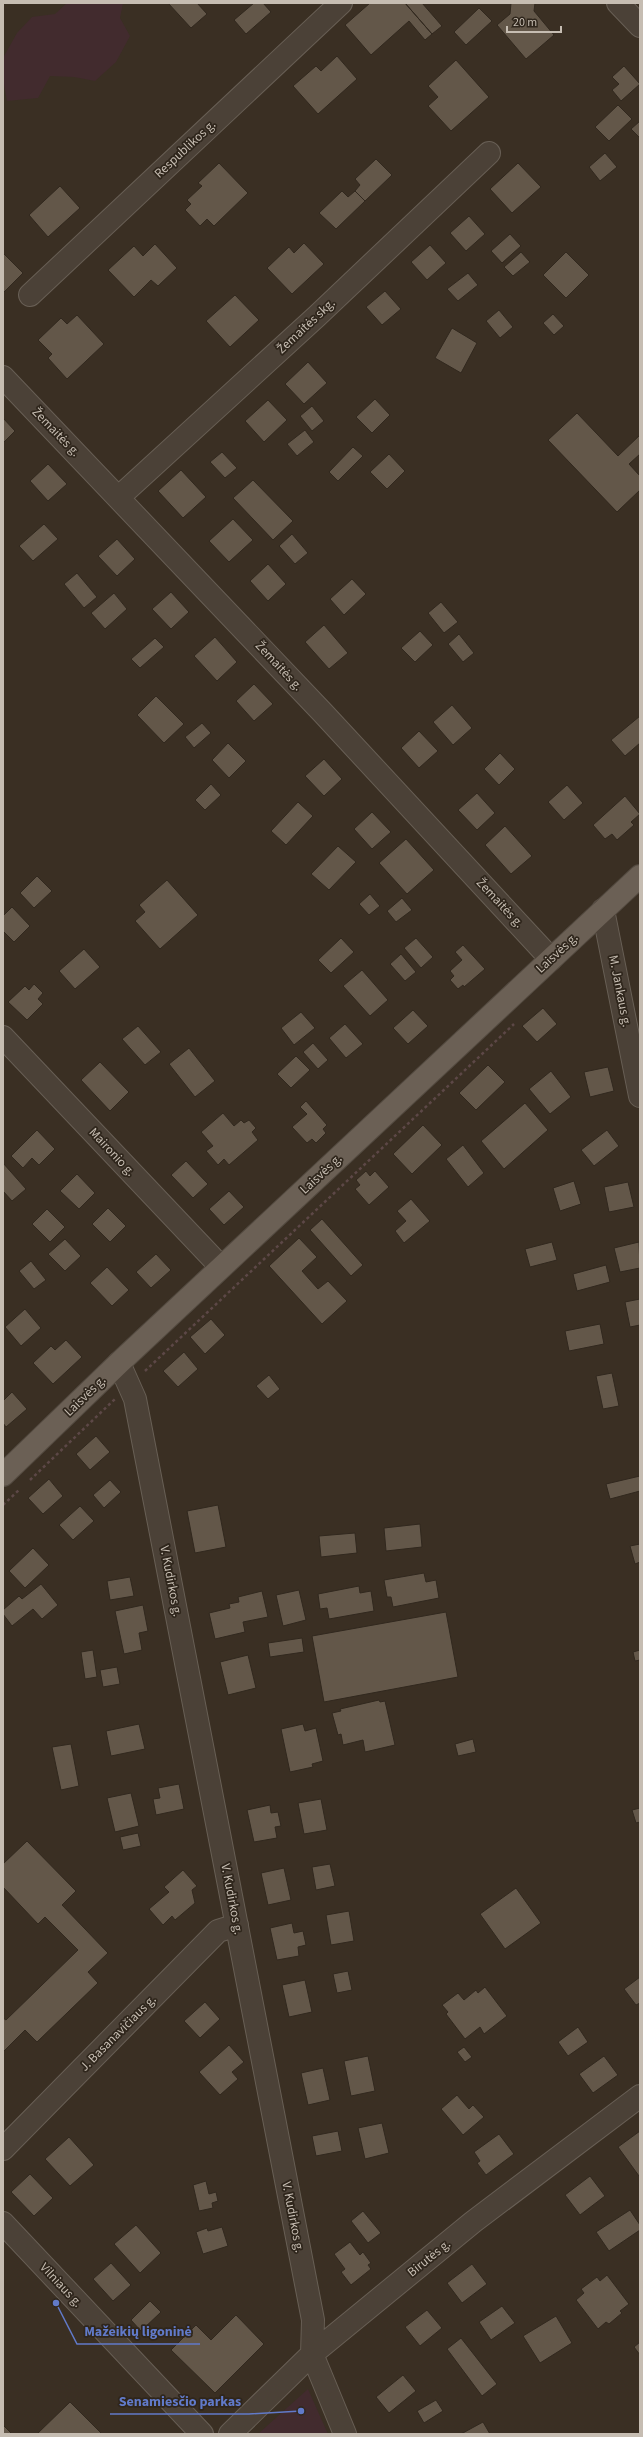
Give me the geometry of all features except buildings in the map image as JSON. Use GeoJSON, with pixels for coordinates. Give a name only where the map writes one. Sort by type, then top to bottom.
{"type":"FeatureCollection","features":[{"type":"Feature","properties":{"kind":"main road","name":"Laisvės g."},"geometry":{"type":"LineString","coordinates":[[3,1475],[119,1363],[640,876]]}},
{"type":"Feature","properties":{"kind":"street","name":"Respublikos g."},"geometry":{"type":"LineString","coordinates":[[30,295],[341,3]]}},
{"type":"Feature","properties":{"kind":"street"},"geometry":{"type":"LineString","coordinates":[[618,3],[640,26]]}},
{"type":"Feature","properties":{"kind":"street","name":"Žemaitės skg."},"geometry":{"type":"LineString","coordinates":[[119,497],[317,316],[490,153]]}},
{"type":"Feature","properties":{"kind":"street","name":"Žemaitės g."},"geometry":{"type":"LineString","coordinates":[[3,377],[323,712],[551,959]]}},
{"type":"Feature","properties":{"kind":"street","name":"M. Jankaus g."},"geometry":{"type":"LineString","coordinates":[[603,910],[640,1096]]}},
{"type":"Feature","properties":{"kind":"street","name":"Maironio g."},"geometry":{"type":"LineString","coordinates":[[3,1037],[222,1267]]}},
{"type":"Feature","properties":{"kind":"street","name":"V. Kudirkos g."},"geometry":{"type":"LineString","coordinates":[[119,1363],[135,1399],[238,1925],[313,2320],[312,2354],[345,2434]]}},
{"type":"Feature","properties":{"kind":"street","name":"J. Basanavičiaus g."},"geometry":{"type":"LineString","coordinates":[[3,2149],[218,1931],[238,1925]]}},
{"type":"Feature","properties":{"kind":"street","name":"Birutės g."},"geometry":{"type":"LineString","coordinates":[[230,2434],[312,2354],[474,2222],[640,2096]]}},
{"type":"Feature","properties":{"kind":"street","name":"Vilniaus g."},"geometry":{"type":"LineString","coordinates":[[3,2223],[202,2434]]}},
{"type":"Feature","properties":{"kind":"path"},"geometry":{"type":"LineString","coordinates":[[26,1483],[517,1021]]}},
{"type":"Feature","properties":{"kind":"path"},"geometry":{"type":"LineString","coordinates":[[3,1505],[20,1488]]}},
{"type":"Feature","properties":{"kind":"shaded area"},"geometry":{"type":"Polygon","coordinates":[[[67,3],[123,3],[120,18],[130,36],[116,62],[95,81],[74,77],[50,76],[38,98],[7,101],[3,79],[3,58],[17,33],[32,17],[55,14],[67,3]]]}},
{"type":"Feature","properties":{"kind":"shaded area"},"geometry":{"type":"Polygon","coordinates":[[[308,2389],[328,2434],[258,2434],[308,2389]]]}},
{"type":"Feature","properties":{"kind":"place","name":"Mažeikių ligoninė"},"geometry":{"type":"Point","coordinates":[56,2303]}},
{"type":"Feature","properties":{"kind":"place","name":"Senamiesčio parkas"},"geometry":{"type":"Point","coordinates":[301,2411]}}]}
